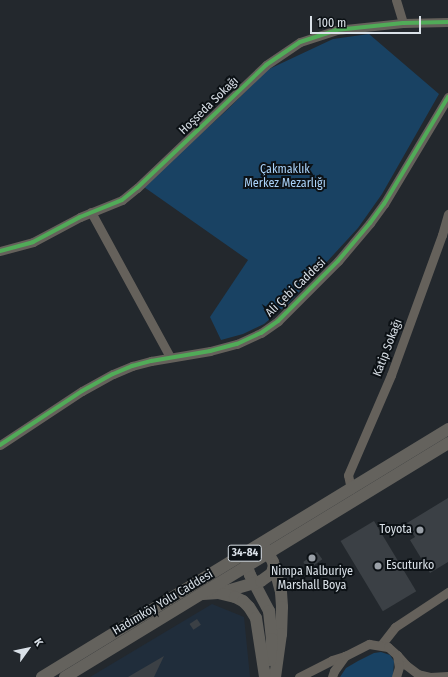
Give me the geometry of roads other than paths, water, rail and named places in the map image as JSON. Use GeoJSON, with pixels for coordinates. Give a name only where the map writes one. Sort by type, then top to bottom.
{"type":"FeatureCollection","features":[{"type":"Feature","properties":{"kind":"main road","name":"Hadımköy Yolu Caddesi"},"geometry":{"type":"LineString","coordinates":[[42,677],[448,429]]}},
{"type":"Feature","properties":{"kind":"main road","name":"Hadımköy Yolu Caddesi"},"geometry":{"type":"LineString","coordinates":[[65,677],[269,554],[448,443]]}},
{"type":"Feature","properties":{"kind":"main road"},"geometry":{"type":"LineString","coordinates":[[270,677],[271,620],[265,599],[247,567],[248,556],[256,547],[269,554],[274,565],[281,592],[281,634],[275,677]]}},
{"type":"Feature","properties":{"kind":"main road"},"geometry":{"type":"LineString","coordinates":[[202,594],[218,593],[255,583],[269,576],[274,565]]}},
{"type":"Feature","properties":{"kind":"main road"},"geometry":{"type":"LineString","coordinates":[[218,593],[243,601],[253,613],[258,628],[265,677]]}},
{"type":"Feature","properties":{"kind":"street"},"geometry":{"type":"LineString","coordinates":[[396,0],[403,23]]}},
{"type":"Feature","properties":{"kind":"street","name":"Hoşseda Sokağı"},"geometry":{"type":"LineString","coordinates":[[0,251],[33,242],[91,212],[122,200],[137,188],[266,65],[300,42],[336,30],[403,23],[448,22]]}},
{"type":"Feature","properties":{"kind":"street","name":"Ali Çebi Caddesi"},"geometry":{"type":"LineString","coordinates":[[0,445],[82,392],[113,374],[132,366],[170,357],[210,351],[237,344],[261,334],[278,321],[338,261],[370,223],[384,204],[448,97]]}},
{"type":"Feature","properties":{"kind":"street"},"geometry":{"type":"LineString","coordinates":[[91,212],[170,357]]}},
{"type":"Feature","properties":{"kind":"street","name":"Katip Sokağı"},"geometry":{"type":"LineString","coordinates":[[351,489],[348,475],[391,375],[442,235],[448,214]]}},
{"type":"Feature","properties":{"kind":"street"},"geometry":{"type":"LineString","coordinates":[[381,644],[394,627],[448,592]]}},
{"type":"Feature","properties":{"kind":"street"},"geometry":{"type":"LineString","coordinates":[[299,677],[332,660],[345,656],[369,644],[381,644],[389,647],[406,665],[418,674],[430,677],[448,676]]}},
{"type":"Feature","properties":{"kind":"street"},"geometry":{"type":"LineString","coordinates":[[396,677],[399,667],[398,655]]}},
{"type":"Feature","properties":{"kind":"street"},"geometry":{"type":"LineString","coordinates":[[332,677],[334,671],[345,656]]}},
{"type":"Feature","properties":{"kind":"place","name":"Toyota"},"geometry":{"type":"Point","coordinates":[420,530]}},
{"type":"Feature","properties":{"kind":"place","name":"Nimpa Nalburiye Marshall Boya"},"geometry":{"type":"Point","coordinates":[312,558]}},
{"type":"Feature","properties":{"kind":"place","name":"Escuturko"},"geometry":{"type":"Point","coordinates":[378,566]}},
{"type":"Feature","properties":{"kind":"park label","name":"Çakmaklık Merkez Mezarlığı"},"geometry":{"type":"Point","coordinates":[285,177]}}]}
